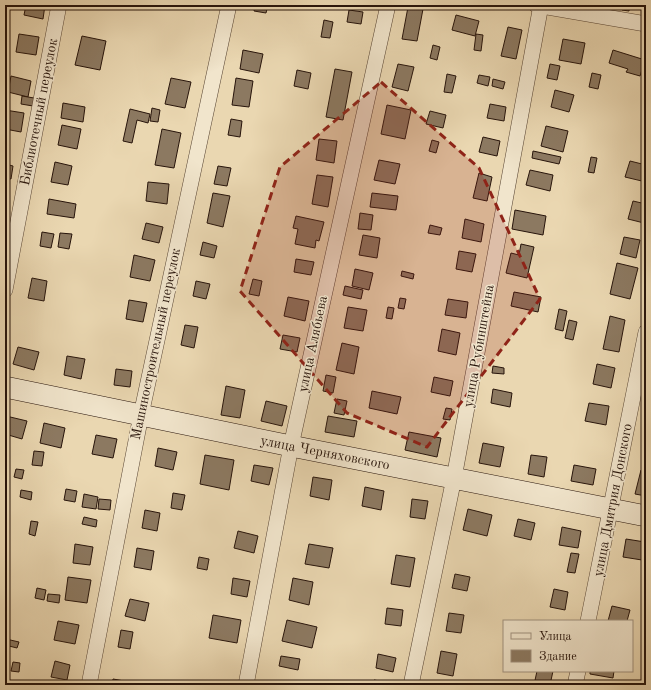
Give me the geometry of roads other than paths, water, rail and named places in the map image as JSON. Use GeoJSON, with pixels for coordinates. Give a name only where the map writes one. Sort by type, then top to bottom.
{"type":"FeatureCollection","features":[{"type":"Feature","properties":{"kind":"street","name":"Библиотечный переулок"},"geometry":{"type":"LineString","coordinates":[[5,290],[59,5]]}},
{"type":"Feature","properties":{"kind":"street","name":"Машиностроительный переулок"},"geometry":{"type":"LineString","coordinates":[[89,685],[141,415],[229,5]]}},
{"type":"Feature","properties":{"kind":"street","name":"улица Алябьева"},"geometry":{"type":"LineString","coordinates":[[246,685],[291,446],[388,5]]}},
{"type":"Feature","properties":{"kind":"street"},"geometry":{"type":"LineString","coordinates":[[539,5],[646,24]]}},
{"type":"Feature","properties":{"kind":"street","name":"улица Рубинштейна"},"geometry":{"type":"LineString","coordinates":[[411,685],[454,478],[539,5]]}},
{"type":"Feature","properties":{"kind":"street","name":"улица Дмитрия Донского"},"geometry":{"type":"LineString","coordinates":[[588,620],[612,508],[646,332]]}},
{"type":"Feature","properties":{"kind":"street","name":"улица Черняховского"},"geometry":{"type":"LineString","coordinates":[[5,387],[291,446],[612,508],[646,516]]}},
{"type":"Feature","properties":{"kind":"street"},"geometry":{"type":"LineString","coordinates":[[575,685],[578,672]]}}]}
